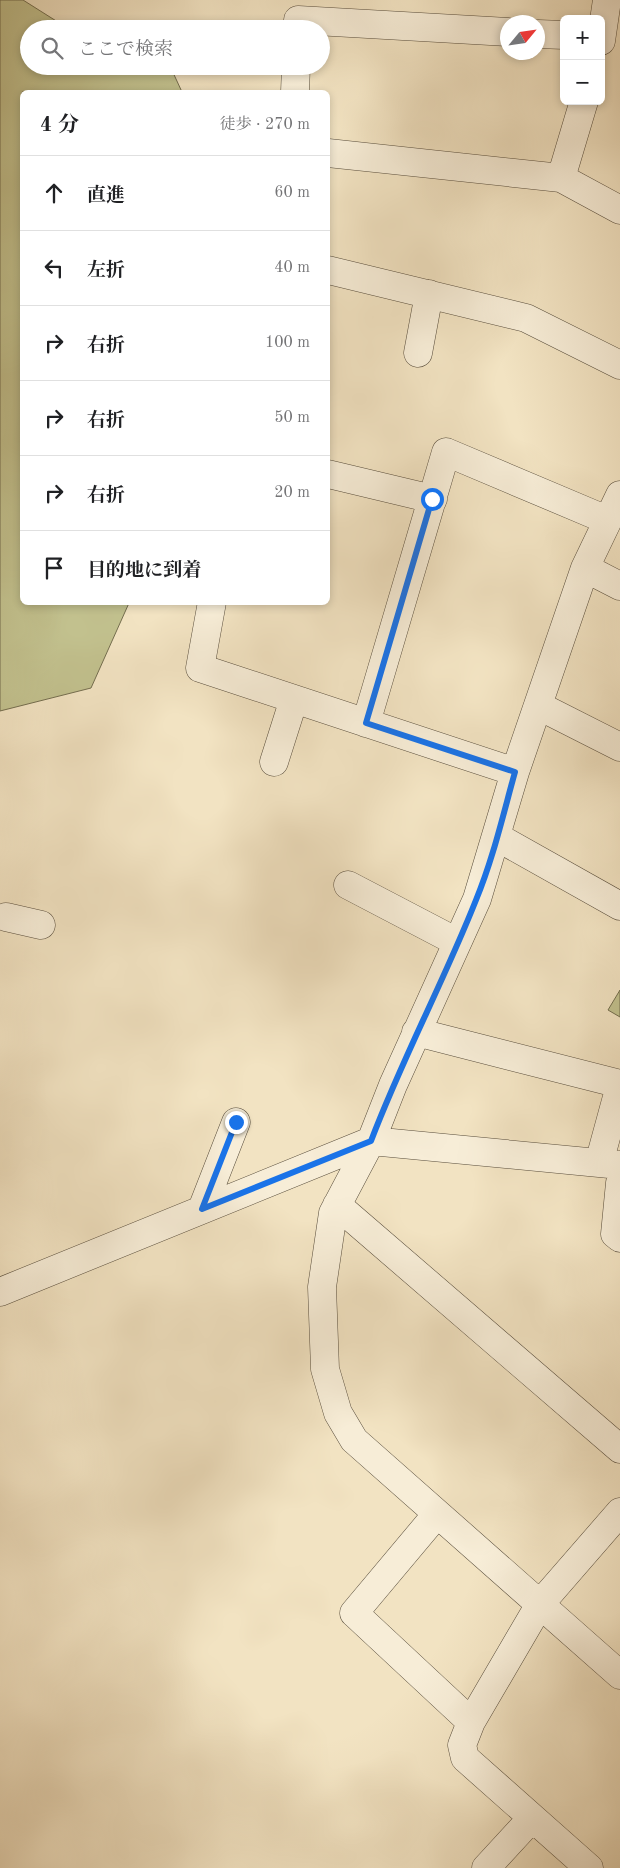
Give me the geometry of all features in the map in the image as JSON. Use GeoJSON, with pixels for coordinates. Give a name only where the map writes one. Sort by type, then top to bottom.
{"type":"FeatureCollection","features":[{"type":"Feature","properties":{"kind":"street"},"geometry":{"type":"LineString","coordinates":[[605,16],[607,0]]}},
{"type":"Feature","properties":{"kind":"street"},"geometry":{"type":"LineString","coordinates":[[299,16],[500,31]]}},
{"type":"Feature","properties":{"kind":"street"},"geometry":{"type":"LineString","coordinates":[[545,34],[560,35]]}},
{"type":"Feature","properties":{"kind":"street"},"geometry":{"type":"LineString","coordinates":[[295,90],[296,75]]}},
{"type":"Feature","properties":{"kind":"street"},"geometry":{"type":"LineString","coordinates":[[561,178],[583,105]]}},
{"type":"Feature","properties":{"kind":"street"},"geometry":{"type":"LineString","coordinates":[[330,153],[561,178],[620,210]]}},
{"type":"Feature","properties":{"kind":"street"},"geometry":{"type":"LineString","coordinates":[[330,270],[526,318],[620,365]]}},
{"type":"Feature","properties":{"kind":"street"},"geometry":{"type":"LineString","coordinates":[[418,353],[429,294]]}},
{"type":"Feature","properties":{"kind":"street"},"geometry":{"type":"LineString","coordinates":[[366,723],[446,452],[607,520]]}},
{"type":"Feature","properties":{"kind":"street"},"geometry":{"type":"LineString","coordinates":[[330,474],[432,499]]}},
{"type":"Feature","properties":{"kind":"street"},"geometry":{"type":"LineString","coordinates":[[620,495],[585,568],[515,772],[497,837],[476,899],[392,1085],[371,1141],[333,1213],[322,1286],[326,1369],[338,1414],[354,1440],[620,1675]]}},
{"type":"Feature","properties":{"kind":"street"},"geometry":{"type":"LineString","coordinates":[[585,568],[620,586]]}},
{"type":"Feature","properties":{"kind":"street"},"geometry":{"type":"LineString","coordinates":[[211,605],[200,668],[515,772]]}},
{"type":"Feature","properties":{"kind":"street"},"geometry":{"type":"LineString","coordinates":[[274,762],[294,699]]}},
{"type":"Feature","properties":{"kind":"street"},"geometry":{"type":"LineString","coordinates":[[539,706],[620,747]]}},
{"type":"Feature","properties":{"kind":"street"},"geometry":{"type":"LineString","coordinates":[[497,837],[620,906]]}},
{"type":"Feature","properties":{"kind":"street"},"geometry":{"type":"LineString","coordinates":[[348,885],[457,942]]}},
{"type":"Feature","properties":{"kind":"street"},"geometry":{"type":"LineString","coordinates":[[2,921],[41,925]]}},
{"type":"Feature","properties":{"kind":"street"},"geometry":{"type":"LineString","coordinates":[[0,1292],[371,1141],[609,1164],[620,1084],[416,1032]]}},
{"type":"Feature","properties":{"kind":"street"},"geometry":{"type":"LineString","coordinates":[[202,1209],[236,1122]]}},
{"type":"Feature","properties":{"kind":"street"},"geometry":{"type":"LineString","coordinates":[[620,1183],[615,1234],[620,1238]]}},
{"type":"Feature","properties":{"kind":"street"},"geometry":{"type":"LineString","coordinates":[[337,1205],[620,1449]]}},
{"type":"Feature","properties":{"kind":"street"},"geometry":{"type":"LineString","coordinates":[[589,1868],[465,1758],[462,1745],[471,1722],[540,1604],[620,1512]]}},
{"type":"Feature","properties":{"kind":"street"},"geometry":{"type":"LineString","coordinates":[[437,1514],[354,1613],[471,1722]]}},
{"type":"Feature","properties":{"kind":"street"},"geometry":{"type":"LineString","coordinates":[[486,1868],[532,1818]]}},
{"type":"Feature","properties":{"kind":"shaded area"},"geometry":{"type":"Polygon","coordinates":[[[0,0],[23,0],[55,20],[20,20],[20,75],[174,75],[181,90],[20,90],[20,605],[128,605],[91,688],[0,711],[0,0]]]}},
{"type":"Feature","properties":{"kind":"shaded area"},"geometry":{"type":"Polygon","coordinates":[[[620,990],[620,1017],[608,1010],[620,990]]]}},
{"type":"Feature","properties":{"kind":"route"},"geometry":{"type":"LineString","coordinates":[[236,1122],[202,1209],[371,1141],[392,1085],[476,899],[497,837],[515,772],[366,723],[432,499]]}}]}
